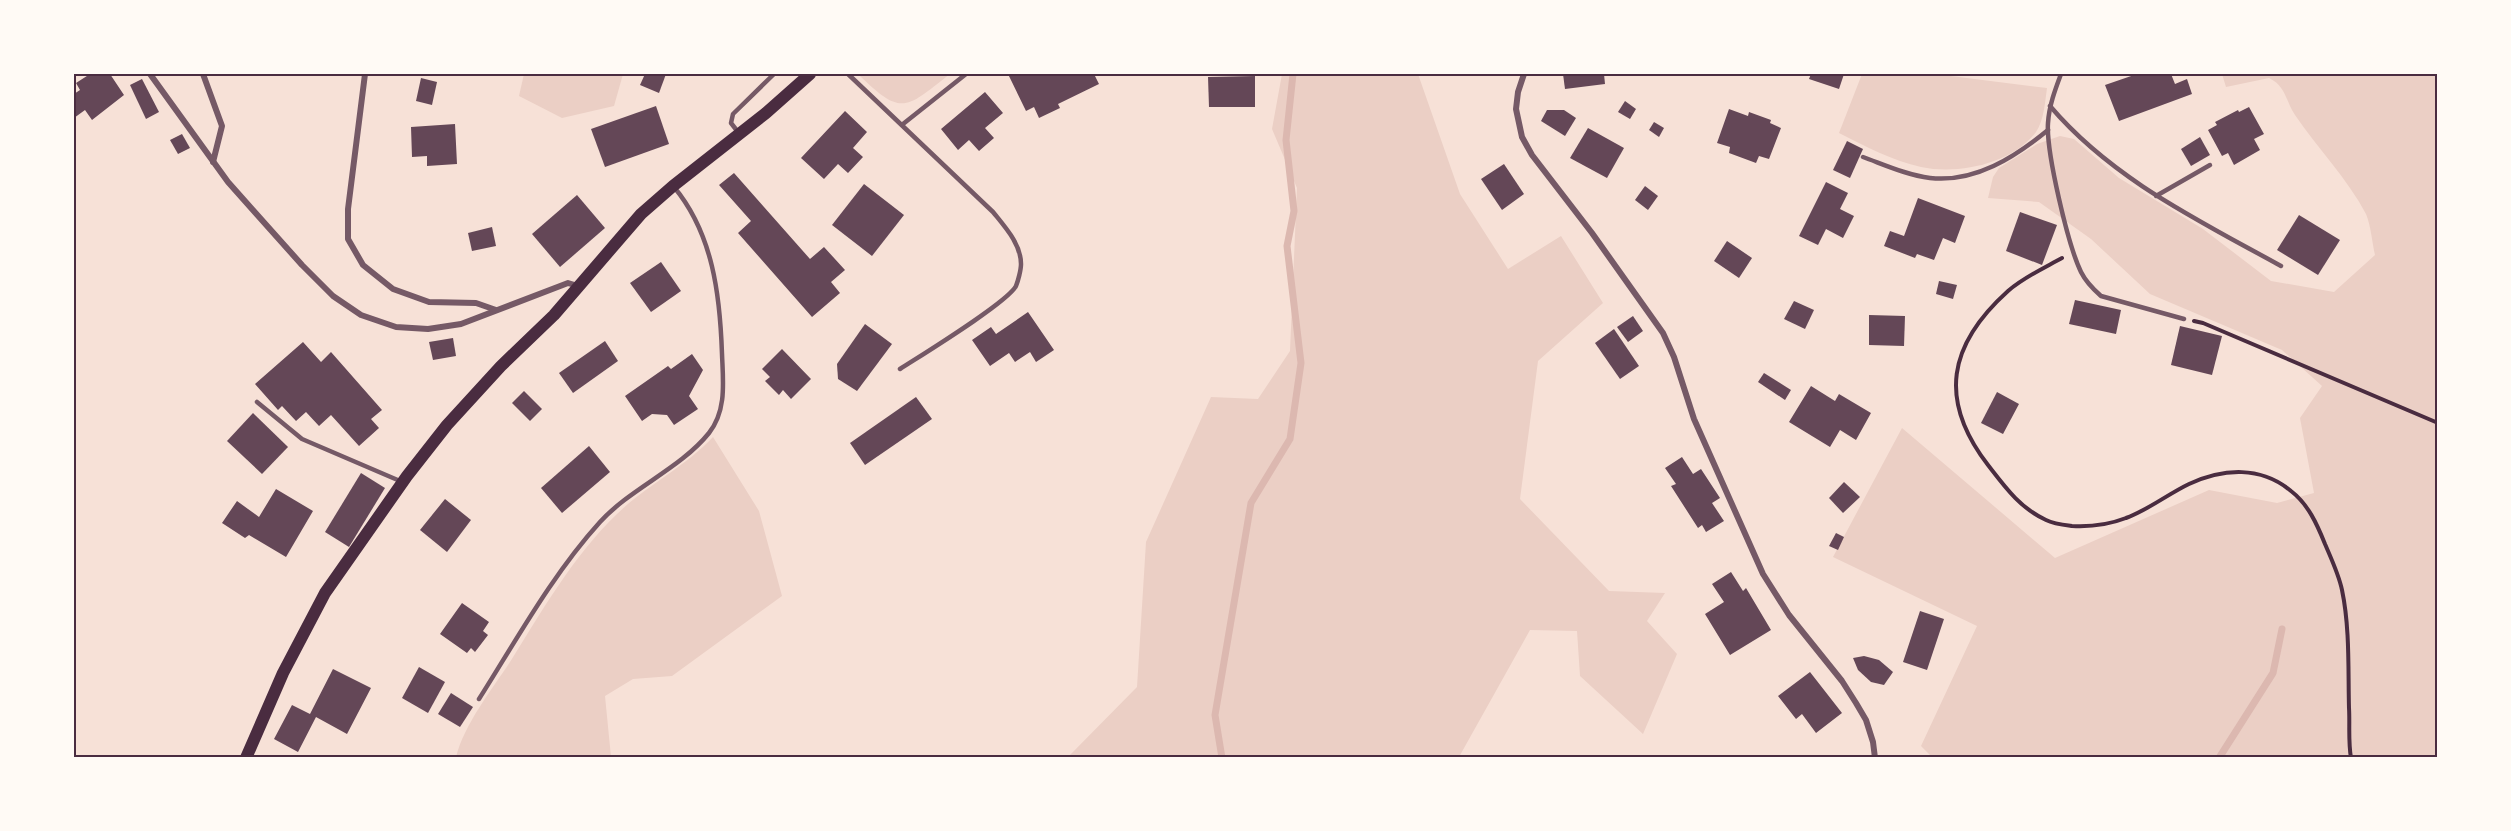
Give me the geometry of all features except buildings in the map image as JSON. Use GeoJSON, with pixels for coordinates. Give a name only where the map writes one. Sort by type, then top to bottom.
{"type":"FeatureCollection","features":[{"type":"Feature","properties":{"kind":"main road"},"geometry":{"type":"LineString","coordinates":[[246,758],[283,673],[320,603],[403,482],[467,401],[554,315],[623,234],[673,186],[740,134],[810,74]]}},
{"type":"Feature","properties":{"kind":"street"},"geometry":{"type":"LineString","coordinates":[[150,74],[213,162],[318,282],[348,308],[361,315],[396,327],[428,329],[461,324],[568,283],[578,286]]}},
{"type":"Feature","properties":{"kind":"street"},"geometry":{"type":"LineString","coordinates":[[203,74],[222,126],[213,162]]}},
{"type":"Feature","properties":{"kind":"street"},"geometry":{"type":"LineString","coordinates":[[365,74],[348,209],[348,239],[363,265],[393,289],[429,302],[476,303],[496,310]]}},
{"type":"Feature","properties":{"kind":"street"},"geometry":{"type":"LineString","coordinates":[[1524,74],[1518,92],[1516,109],[1522,136],[1532,155],[1592,233],[1663,333],[1674,357],[1694,419],[1763,574],[1789,615],[1842,681],[1856,703],[1866,720],[1875,758]]}},
{"type":"Feature","properties":{"kind":"lane"},"geometry":{"type":"LineString","coordinates":[[740,134],[731,123],[733,114],[774,74]]}},
{"type":"Feature","properties":{"kind":"lane"},"geometry":{"type":"LineString","coordinates":[[848,74],[903,124],[1008,230],[1017,247],[1021,264],[1016,287],[1001,301],[900,369]]}},
{"type":"Feature","properties":{"kind":"lane"},"geometry":{"type":"LineString","coordinates":[[903,124],[966,74]]}},
{"type":"Feature","properties":{"kind":"lane"},"geometry":{"type":"LineString","coordinates":[[2061,74],[2050,106],[2048,130],[2059,197],[2080,271],[2091,288],[2102,297],[2184,319]]}},
{"type":"Feature","properties":{"kind":"lane"},"geometry":{"type":"LineString","coordinates":[[2050,106],[2065,124],[2092,148],[2156,196],[2280,266]]}},
{"type":"Feature","properties":{"kind":"lane"},"geometry":{"type":"LineString","coordinates":[[1863,157],[1918,176],[1956,177],[1981,171],[2007,160],[2048,130]]}},
{"type":"Feature","properties":{"kind":"lane"},"geometry":{"type":"LineString","coordinates":[[2156,196],[2210,165]]}},
{"type":"Feature","properties":{"kind":"lane"},"geometry":{"type":"LineString","coordinates":[[479,699],[583,542],[600,522],[629,495],[700,442],[713,427],[721,407],[722,352],[716,279],[696,221],[687,202],[673,186]]}},
{"type":"Feature","properties":{"kind":"lane"},"geometry":{"type":"LineString","coordinates":[[257,402],[302,439],[403,482]]}},
{"type":"Feature","properties":{"kind":"path"},"geometry":{"type":"LineString","coordinates":[[2075,252],[2009,290],[1991,309],[1964,349],[1956,367],[1955,387],[1961,421],[1971,443],[2012,496],[2047,521],[2064,525],[2092,527],[2126,518],[2190,483],[2229,473],[2251,471],[2275,479],[2293,492],[2316,523],[2342,590],[2348,657],[2351,758]]}},
{"type":"Feature","properties":{"kind":"path"},"geometry":{"type":"LineString","coordinates":[[2184,319],[2203,323],[2438,423]]}},
{"type":"Feature","properties":{"kind":"shaded area"},"geometry":{"type":"Polygon","coordinates":[[[524,74],[623,74],[614,106],[562,118],[519,96],[524,74]]]}},
{"type":"Feature","properties":{"kind":"shaded area"},"geometry":{"type":"Polygon","coordinates":[[[858,74],[950,74],[923,95],[904,103],[885,97],[858,74]]]}},
{"type":"Feature","properties":{"kind":"shaded area"},"geometry":{"type":"Polygon","coordinates":[[[1282,74],[1418,74],[1460,194],[1508,269],[1561,236],[1603,303],[1538,361],[1520,499],[1609,591],[1665,593],[1647,621],[1677,654],[1643,734],[1580,676],[1577,631],[1530,630],[1459,757],[1064,757],[1069,756],[1137,687],[1146,542],[1211,397],[1258,399],[1290,351],[1297,188],[1272,129],[1282,74]]]}},
{"type":"Feature","properties":{"kind":"shaded area"},"geometry":{"type":"Polygon","coordinates":[[[1862,74],[1935,74],[2047,88],[2044,111],[2036,132],[2026,143],[1999,159],[1967,168],[1921,167],[1879,153],[1839,133],[1862,74]]]}},
{"type":"Feature","properties":{"kind":"shaded area"},"geometry":{"type":"Polygon","coordinates":[[[2222,74],[2437,74],[2437,757],[1932,757],[1921,746],[1977,626],[1833,557],[1902,428],[2055,558],[2209,490],[2277,503],[2314,493],[2300,418],[2322,386],[2282,350],[2150,294],[2091,239],[2039,202],[1988,198],[1993,177],[1999,168],[2037,144],[2060,136],[2074,139],[2119,178],[2203,229],[2271,281],[2334,292],[2375,255],[2366,214],[2350,188],[2295,115],[2275,81],[2269,78],[2226,87],[2222,74]]]}},
{"type":"Feature","properties":{"kind":"shaded area"},"geometry":{"type":"Polygon","coordinates":[[[713,437],[759,511],[782,596],[672,676],[633,679],[605,696],[611,757],[456,757],[460,744],[479,708],[559,585],[586,548],[617,514],[690,458],[713,437]]]}},
{"type":"Feature","properties":{"kind":"waterway"},"geometry":{"type":"LineString","coordinates":[[1222,758],[1215,715],[1251,503],[1290,439],[1301,363],[1287,246],[1294,211],[1286,140],[1293,74]]}},
{"type":"Feature","properties":{"kind":"waterway"},"geometry":{"type":"LineString","coordinates":[[2219,758],[2273,673],[2282,629]]}}]}
